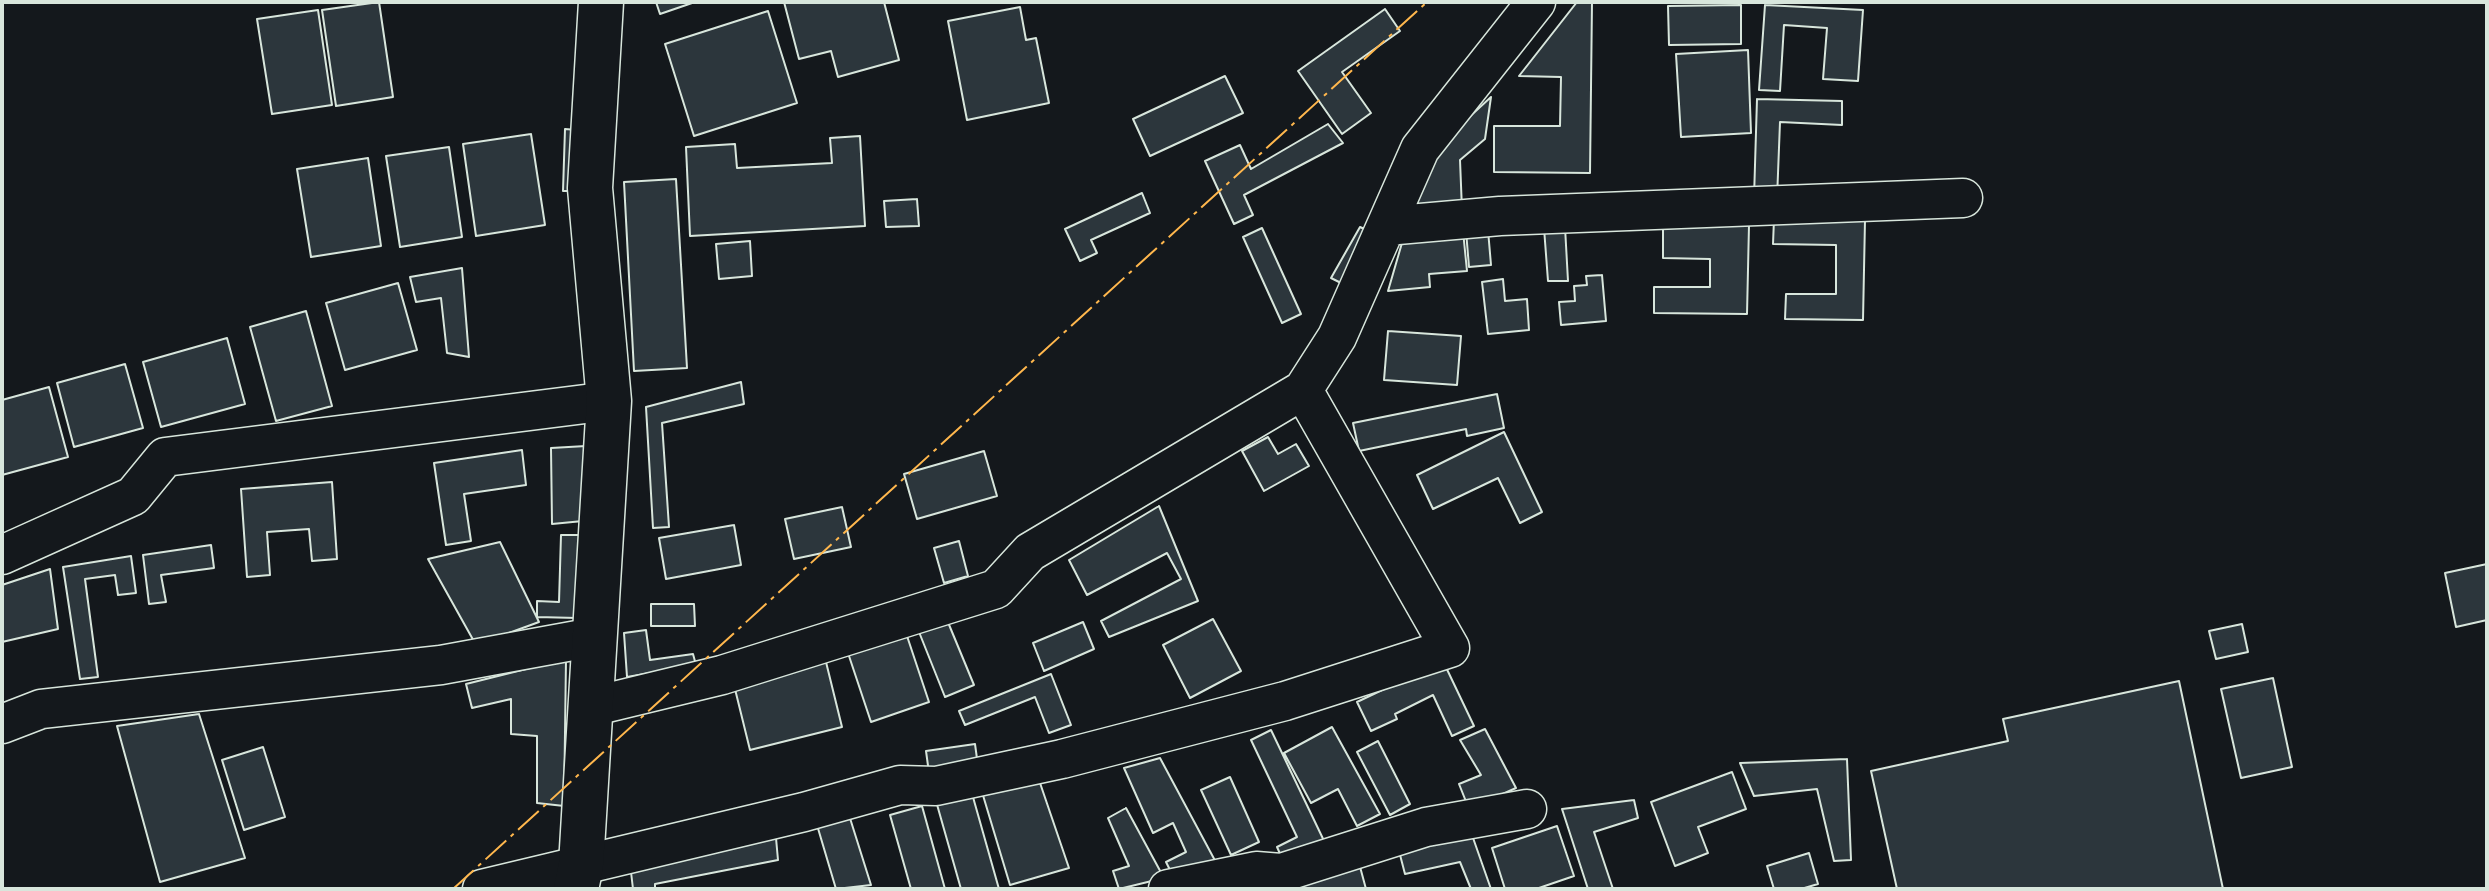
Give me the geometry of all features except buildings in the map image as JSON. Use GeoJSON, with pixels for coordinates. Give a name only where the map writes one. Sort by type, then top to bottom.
{"type":"FeatureCollection","features":[{"type":"Feature","properties":{"kind":"street"},"geometry":{"type":"LineString","coordinates":[[578,877],[609,401],[590,188],[601,2]]}},
{"type":"Feature","properties":{"kind":"street"},"geometry":{"type":"LineString","coordinates":[[590,707],[722,675],[996,589],[1030,552],[1303,390],[1337,337],[1420,149],[1536,2]]}},
{"type":"Feature","properties":{"kind":"street"},"geometry":{"type":"LineString","coordinates":[[1386,226],[1530,214],[1963,198]]}},
{"type":"Feature","properties":{"kind":"street"},"geometry":{"type":"LineString","coordinates":[[482,889],[578,877],[900,785],[936,786],[1062,759],[1285,701],[1450,648],[1303,390]]}},
{"type":"Feature","properties":{"kind":"street"},"geometry":{"type":"LineString","coordinates":[[2,555],[133,496],[165,457],[609,401]]}},
{"type":"Feature","properties":{"kind":"street"},"geometry":{"type":"LineString","coordinates":[[2,724],[41,709],[441,665],[594,637]]}},
{"type":"Feature","properties":{"kind":"street"},"geometry":{"type":"LineString","coordinates":[[1168,889],[1256,871],[1281,873],[1426,827],[1527,809]]}},
{"type":"Feature","properties":{"kind":"power"},"geometry":{"type":"LineString","coordinates":[[453,889],[1427,2]]}}]}
